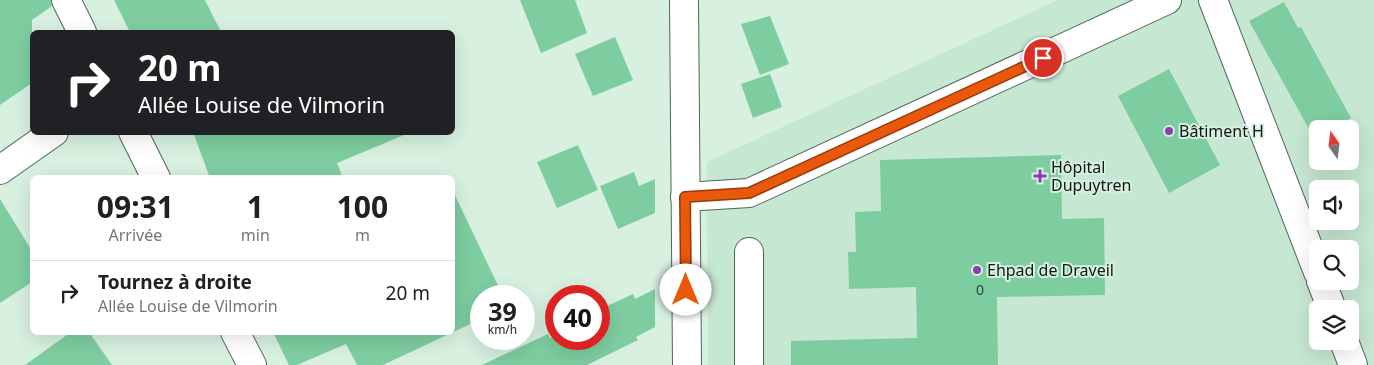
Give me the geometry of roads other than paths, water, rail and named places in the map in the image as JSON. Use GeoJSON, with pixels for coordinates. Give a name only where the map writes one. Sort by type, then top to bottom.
{"type":"FeatureCollection","features":[{"type":"Feature","properties":{"kind":"street"},"geometry":{"type":"LineString","coordinates":[[66,0],[81,30]]}},
{"type":"Feature","properties":{"kind":"street"},"geometry":{"type":"LineString","coordinates":[[684,0],[687,365]]}},
{"type":"Feature","properties":{"kind":"street"},"geometry":{"type":"LineString","coordinates":[[685,197],[749,193],[1167,0]]}},
{"type":"Feature","properties":{"kind":"street"},"geometry":{"type":"LineString","coordinates":[[1213,0],[1309,249]]}},
{"type":"Feature","properties":{"kind":"street"},"geometry":{"type":"LineString","coordinates":[[0,170],[50,135]]}},
{"type":"Feature","properties":{"kind":"street"},"geometry":{"type":"LineString","coordinates":[[134,135],[154,175]]}},
{"type":"Feature","properties":{"kind":"street"},"geometry":{"type":"LineString","coordinates":[[748,365],[749,252]]}},
{"type":"Feature","properties":{"kind":"street"},"geometry":{"type":"LineString","coordinates":[[237,335],[252,365]]}},
{"type":"Feature","properties":{"kind":"street"},"geometry":{"type":"LineString","coordinates":[[1348,350],[1354,365]]}},
{"type":"Feature","properties":{"kind":"place","name":"Bâtiment H"},"geometry":{"type":"Point","coordinates":[1169,131]}},
{"type":"Feature","properties":{"kind":"place","name":"Hôpital Dupuytren"},"geometry":{"type":"Point","coordinates":[1040,176]}},
{"type":"Feature","properties":{"kind":"place","name":"Ehpad de Draveil"},"geometry":{"type":"Point","coordinates":[977,270]}}]}
